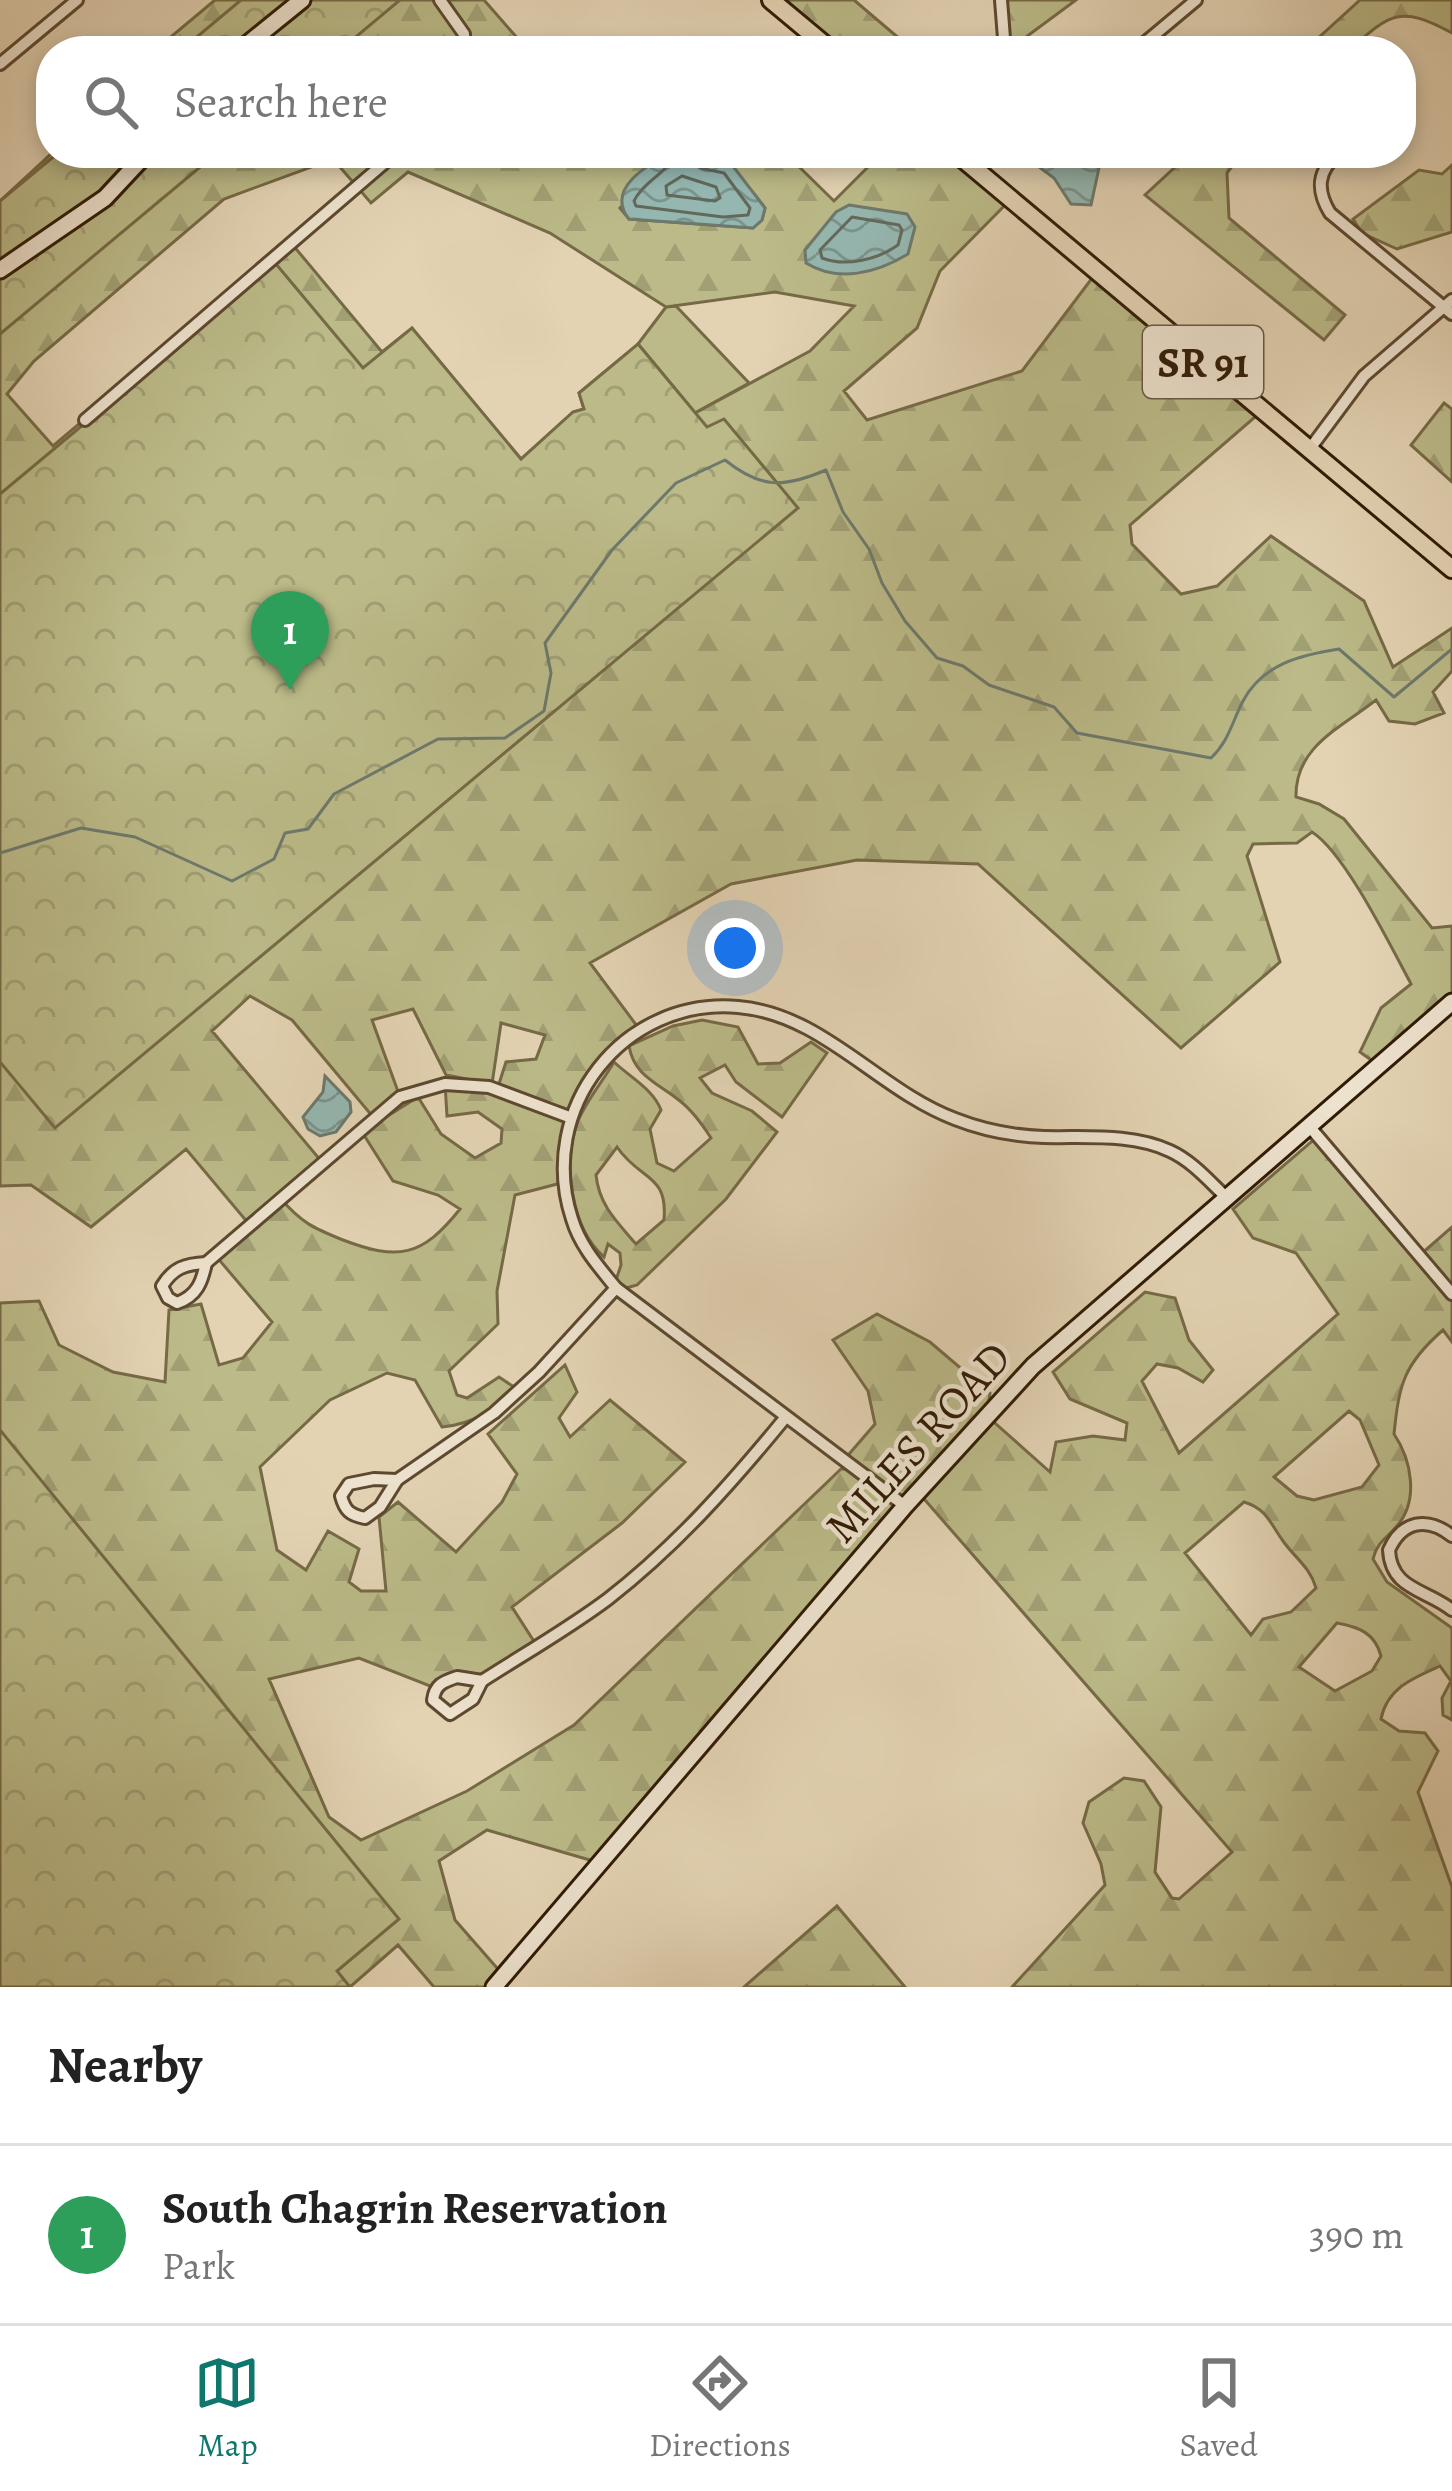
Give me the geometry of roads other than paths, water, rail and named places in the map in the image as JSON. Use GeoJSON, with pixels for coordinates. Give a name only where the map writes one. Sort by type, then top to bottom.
{"type":"FeatureCollection","features":[{"type":"Feature","properties":{"kind":"main road"},"geometry":{"type":"LineString","coordinates":[[258,36],[302,0]]}},
{"type":"Feature","properties":{"kind":"main road"},"geometry":{"type":"LineString","coordinates":[[771,0],[814,36]]}},
{"type":"Feature","properties":{"kind":"main road"},"geometry":{"type":"LineString","coordinates":[[0,270],[91,209],[132,168]]}},
{"type":"Feature","properties":{"kind":"main road","name":"SR 91"},"geometry":{"type":"LineString","coordinates":[[988,168],[1452,569]]}},
{"type":"Feature","properties":{"kind":"main road","name":"MILES ROAD"},"geometry":{"type":"LineString","coordinates":[[494,1987],[905,1506],[1034,1366],[1452,1002]]}},
{"type":"Feature","properties":{"kind":"street"},"geometry":{"type":"LineString","coordinates":[[0,64],[77,0]]}},
{"type":"Feature","properties":{"kind":"street"},"geometry":{"type":"LineString","coordinates":[[440,0],[464,36]]}},
{"type":"Feature","properties":{"kind":"street"},"geometry":{"type":"LineString","coordinates":[[1001,0],[1004,36]]}},
{"type":"Feature","properties":{"kind":"street"},"geometry":{"type":"LineString","coordinates":[[1154,36],[1196,0]]}},
{"type":"Feature","properties":{"kind":"street"},"geometry":{"type":"LineString","coordinates":[[85,420],[379,168]]}},
{"type":"Feature","properties":{"kind":"street"},"geometry":{"type":"LineString","coordinates":[[1309,450],[1364,376],[1449,307],[1330,213],[1320,196],[1325,168]]}},
{"type":"Feature","properties":{"kind":"street"},"geometry":{"type":"LineString","coordinates":[[905,1506],[616,1288],[585,1248],[571,1218],[565,1182],[569,1117],[601,1064],[623,1040],[648,1025],[704,1007],[764,1010],[828,1040],[928,1108],[988,1129],[1146,1141],[1174,1152],[1226,1197]]}},
{"type":"Feature","properties":{"kind":"street"},"geometry":{"type":"LineString","coordinates":[[206,1263],[400,1097],[446,1084],[489,1087],[569,1117]]}},
{"type":"Feature","properties":{"kind":"street"},"geometry":{"type":"LineString","coordinates":[[1310,1126],[1452,1294]]}},
{"type":"Feature","properties":{"kind":"street"},"geometry":{"type":"LineString","coordinates":[[397,1480],[349,1484],[341,1496],[344,1508],[352,1516],[365,1518],[380,1507],[397,1480],[494,1413],[539,1372],[616,1288]]}},
{"type":"Feature","properties":{"kind":"street"},"geometry":{"type":"LineString","coordinates":[[482,1681],[457,1677],[445,1681],[435,1688],[433,1700],[450,1714],[472,1699],[482,1681],[570,1626],[652,1562],[723,1494],[785,1418]]}},
{"type":"Feature","properties":{"kind":"street"},"geometry":{"type":"LineString","coordinates":[[1452,1536],[1431,1523],[1414,1524],[1402,1530],[1389,1550],[1393,1573],[1400,1581],[1448,1607],[1452,1590]]}},
{"type":"Feature","properties":{"kind":"water"},"geometry":{"type":"Polygon","coordinates":[[[734,168],[765,208],[762,220],[753,228],[629,219],[622,198],[641,171],[734,168]]]}},
{"type":"Feature","properties":{"kind":"water"},"geometry":{"type":"Polygon","coordinates":[[[1040,168],[1099,168],[1091,205],[1071,204],[1054,178],[1040,168]]]}},
{"type":"Feature","properties":{"kind":"water"},"geometry":{"type":"Polygon","coordinates":[[[849,205],[907,214],[915,227],[908,254],[857,273],[831,273],[806,263],[805,250],[836,212],[849,205]]]}},
{"type":"Feature","properties":{"kind":"water"},"geometry":{"type":"Polygon","coordinates":[[[325,1076],[350,1102],[351,1112],[336,1132],[320,1136],[308,1129],[303,1117],[323,1092],[325,1076]]]}},
{"type":"Feature","properties":{"kind":"waterway"},"geometry":{"type":"LineString","coordinates":[[0,853],[81,828],[135,837],[232,881],[274,859],[285,833],[308,829],[334,794],[438,739],[505,738],[544,711],[551,673],[545,643],[612,550],[676,483],[725,460],[750,476],[773,483],[826,470],[882,583],[905,621],[937,658],[963,666],[989,685],[1054,707],[1077,733],[1211,758],[1251,688],[1284,663],[1339,649],[1394,697],[1452,649]]}},
{"type":"Feature","properties":{"kind":"place","name":"South Chagrin Reservation"},"geometry":{"type":"Point","coordinates":[290,690]}}]}
